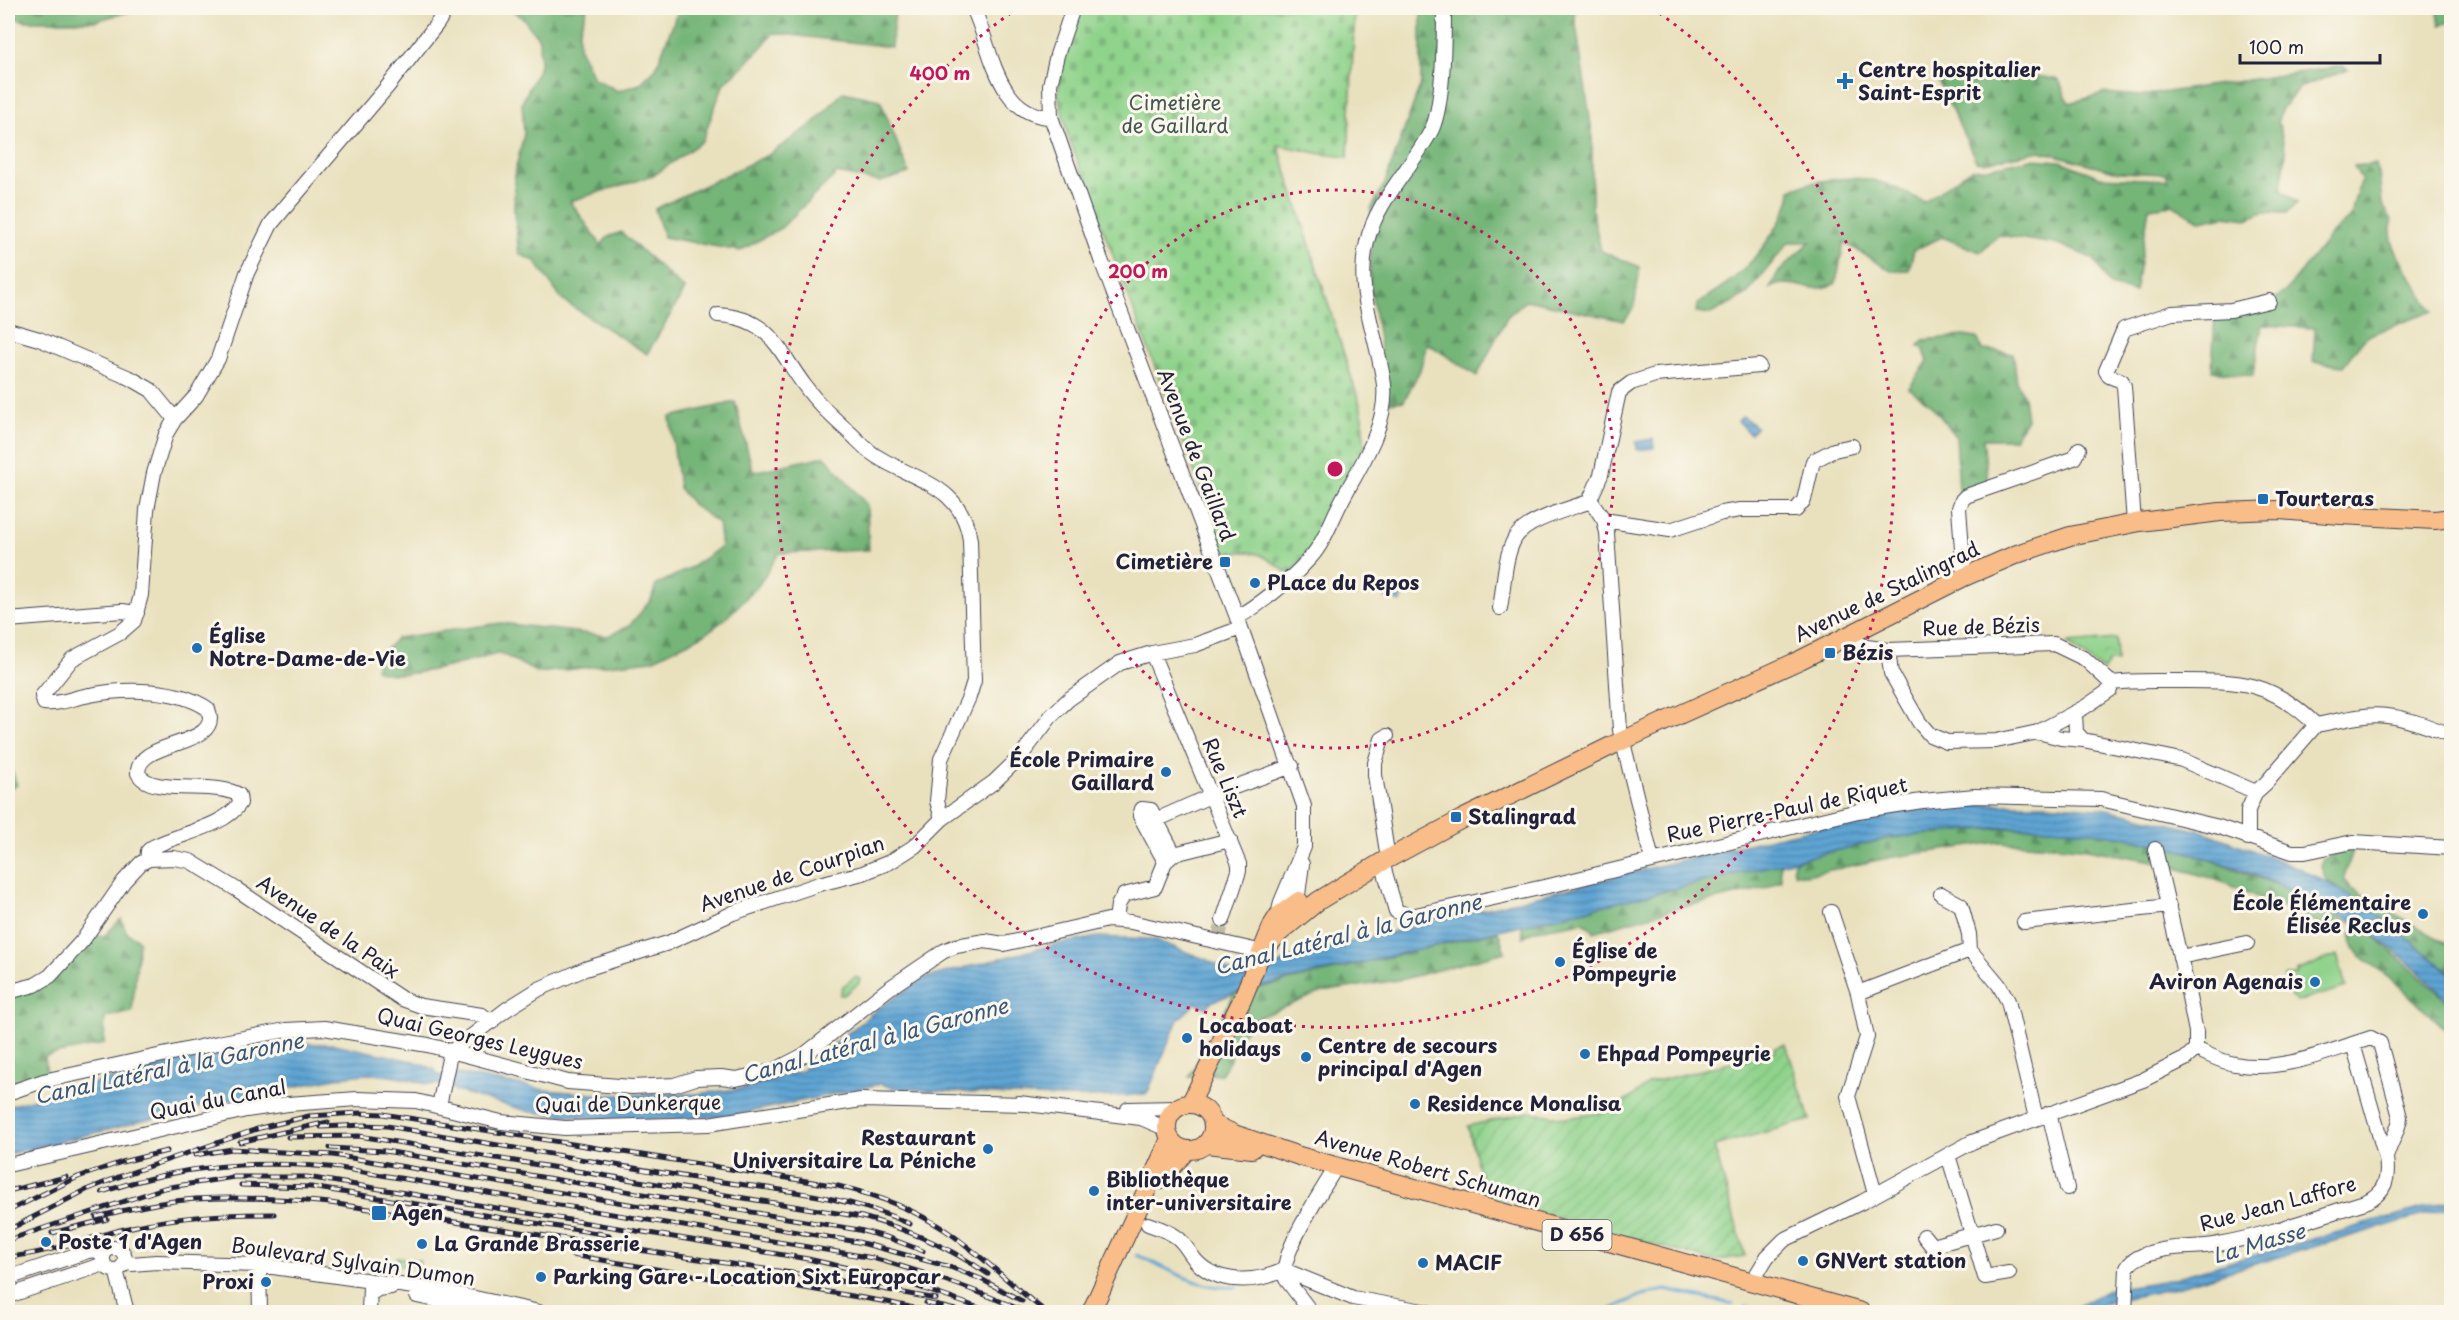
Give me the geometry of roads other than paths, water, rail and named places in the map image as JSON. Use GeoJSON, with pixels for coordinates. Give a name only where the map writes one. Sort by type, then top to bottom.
{"type":"FeatureCollection","features":[{"type":"Feature","properties":{"kind":"main road","name":"Avenue de Stalingrad"},"geometry":{"type":"LineString","coordinates":[[1183,1106],[1213,1060],[1262,954],[1279,925],[1298,902],[1385,860],[1461,819],[1851,634],[1964,577],[2017,554],[2070,536],[2134,523],[2220,512],[2279,510],[2435,520],[2451,518]]}},
{"type":"Feature","properties":{"kind":"main road","name":"Avenue de Stalingrad"},"geometry":{"type":"LineString","coordinates":[[1279,925],[1385,860]]}},
{"type":"Feature","properties":{"kind":"main road","name":"Avenue de Stalingrad"},"geometry":{"type":"LineString","coordinates":[[1210,1118],[1213,1060]]}},
{"type":"Feature","properties":{"kind":"main road"},"geometry":{"type":"LineString","coordinates":[[1100,1312],[1169,1134],[1170,1116],[1183,1106],[1203,1108],[1210,1118],[1210,1138],[1206,1144],[1197,1149],[1187,1150],[1175,1144],[1169,1134]]}},
{"type":"Feature","properties":{"kind":"main road","name":"Avenue Robert Schuman"},"geometry":{"type":"LineString","coordinates":[[1210,1118],[1234,1134],[1295,1155],[1333,1173],[1861,1312]]}},
{"type":"Feature","properties":{"kind":"main road","name":"Avenue Robert Schuman"},"geometry":{"type":"LineString","coordinates":[[1206,1144],[1295,1155]]}},
{"type":"Feature","properties":{"kind":"main road"},"geometry":{"type":"LineString","coordinates":[[1091,1312],[1160,1182],[1187,1150]]}},
{"type":"Feature","properties":{"kind":"street"},"geometry":{"type":"LineString","coordinates":[[8,992],[35,985],[50,976],[83,940],[124,881],[144,862],[148,851],[198,830],[232,812],[240,803],[239,795],[227,789],[160,786],[147,783],[138,773],[139,765],[147,756],[207,729],[210,722],[208,709],[202,705],[170,695],[129,690],[88,695],[51,704],[44,703],[43,693],[72,659],[130,626],[137,613],[145,528],[154,473],[166,434],[175,419],[196,396],[218,359],[247,273],[271,224],[388,86],[447,8]]}},
{"type":"Feature","properties":{"kind":"street"},"geometry":{"type":"LineString","coordinates":[[973,8],[1004,88],[1027,111],[1039,116],[1051,117]]}},
{"type":"Feature","properties":{"kind":"street","name":"Avenue de Gaillard"},"geometry":{"type":"LineString","coordinates":[[1073,8],[1057,55],[1050,85],[1051,117],[1101,260],[1292,766],[1304,806],[1304,847],[1281,902],[1279,925]]}},
{"type":"Feature","properties":{"kind":"street","name":"Avenue de Courpian"},"geometry":{"type":"LineString","coordinates":[[450,1055],[507,1009],[559,980],[668,943],[718,918],[890,862],[915,846],[942,819],[994,782],[1020,757],[1052,715],[1069,699],[1120,663],[1152,653],[1195,645],[1239,623],[1282,588],[1316,551],[1367,453],[1378,426],[1384,386],[1362,284],[1363,258],[1369,233],[1378,215],[1427,137],[1437,116],[1444,8]]}},
{"type":"Feature","properties":{"kind":"street"},"geometry":{"type":"LineString","coordinates":[[2134,523],[2124,386],[2122,381],[2109,376],[2106,371],[2124,328],[2172,313],[2231,310],[2269,300]]}},
{"type":"Feature","properties":{"kind":"street"},"geometry":{"type":"LineString","coordinates":[[718,315],[746,319],[759,326],[784,354],[815,400],[847,430],[874,455],[921,478],[946,494],[955,502],[965,518],[970,540],[974,681],[973,689],[941,759],[937,801],[942,819]]}},
{"type":"Feature","properties":{"kind":"street"},"geometry":{"type":"LineString","coordinates":[[8,330],[39,339],[132,379],[151,390],[175,419]]}},
{"type":"Feature","properties":{"kind":"street"},"geometry":{"type":"LineString","coordinates":[[1652,860],[1622,741],[1604,520],[1591,501],[1591,494],[1600,475],[1619,392],[1631,383],[1655,375],[1760,366]]}},
{"type":"Feature","properties":{"kind":"street"},"geometry":{"type":"LineString","coordinates":[[1604,520],[1670,530],[1722,513],[1740,510],[1796,510],[1804,500],[1813,461],[1834,450],[1852,446]]}},
{"type":"Feature","properties":{"kind":"street"},"geometry":{"type":"LineString","coordinates":[[1964,577],[1959,508],[1962,500],[1966,496],[2074,458],[2079,449]]}},
{"type":"Feature","properties":{"kind":"street"},"geometry":{"type":"LineString","coordinates":[[1500,608],[1510,552],[1519,533],[1532,523],[1591,501]]}},
{"type":"Feature","properties":{"kind":"street"},"geometry":{"type":"LineString","coordinates":[[8,620],[122,611],[137,613]]}},
{"type":"Feature","properties":{"kind":"street","name":"Rue de Bézis"},"geometry":{"type":"LineString","coordinates":[[1851,634],[1867,647],[1883,649],[2054,644],[2085,659],[2111,683]]}},
{"type":"Feature","properties":{"kind":"street"},"geometry":{"type":"LineString","coordinates":[[1883,649],[1891,673],[1918,722],[1930,735],[1947,742],[1996,741],[2038,732],[2075,713],[2110,690],[2111,683],[2132,680],[2223,680],[2243,683],[2285,698],[2300,708],[2316,725]]}},
{"type":"Feature","properties":{"kind":"street","name":"Rue Liszt"},"geometry":{"type":"LineString","coordinates":[[1152,653],[1230,840],[1239,871],[1223,920]]}},
{"type":"Feature","properties":{"kind":"street"},"geometry":{"type":"LineString","coordinates":[[2075,713],[2076,732],[2083,740]]}},
{"type":"Feature","properties":{"kind":"street"},"geometry":{"type":"LineString","coordinates":[[2248,838],[2248,810],[2256,792],[2316,725],[2385,715],[2402,718],[2451,735]]}},
{"type":"Feature","properties":{"kind":"street"},"geometry":{"type":"LineString","coordinates":[[2038,732],[2182,760],[2256,792]]}},
{"type":"Feature","properties":{"kind":"street"},"geometry":{"type":"LineString","coordinates":[[1385,860],[1375,769],[1382,739],[1387,736]]}},
{"type":"Feature","properties":{"kind":"street"},"geometry":{"type":"LineString","coordinates":[[1116,920],[1118,904],[1124,895],[1155,886],[1169,858],[1156,820],[1210,796],[1292,766]]}},
{"type":"Feature","properties":{"kind":"street","name":"Rue Pierre-Paul de Riquet"},"geometry":{"type":"LineString","coordinates":[[1385,860],[1396,911],[1411,916],[1469,905],[1858,811],[1922,801],[1979,796],[2102,799],[2164,812],[2218,827],[2292,852],[2305,852],[2353,842],[2451,848]]}},
{"type":"Feature","properties":{"kind":"street"},"geometry":{"type":"LineString","coordinates":[[1169,858],[1230,840]]}},
{"type":"Feature","properties":{"kind":"street"},"geometry":{"type":"LineString","coordinates":[[1298,902],[1304,847]]}},
{"type":"Feature","properties":{"kind":"street"},"geometry":{"type":"LineString","coordinates":[[1752,1282],[1767,1257],[1784,1240],[1972,1142],[2143,1080],[2185,1059],[2196,1048],[2196,1032],[2169,906],[2154,849]]}},
{"type":"Feature","properties":{"kind":"street","name":"Avenue de la Paix"},"geometry":{"type":"LineString","coordinates":[[144,862],[174,858],[190,861],[402,999],[421,1006],[474,1013],[492,1022]]}},
{"type":"Feature","properties":{"kind":"street"},"geometry":{"type":"LineString","coordinates":[[1941,894],[1961,905],[1969,934],[1970,950],[2000,985],[2008,1001],[2067,1188]]}},
{"type":"Feature","properties":{"kind":"street"},"geometry":{"type":"LineString","coordinates":[[2024,922],[2169,906]]}},
{"type":"Feature","properties":{"kind":"street"},"geometry":{"type":"LineString","coordinates":[[1831,912],[1858,993],[1867,1038],[1848,1096],[1875,1194]]}},
{"type":"Feature","properties":{"kind":"street","name":"Quai Georges Leygues"},"geometry":{"type":"LineString","coordinates":[[8,1093],[43,1081],[218,1042],[286,1030],[324,1028],[429,1046],[450,1055],[568,1082],[642,1086],[674,1085],[696,1078],[736,1079],[781,1067],[804,1056],[882,994],[944,951],[985,941],[1004,944],[1102,921],[1116,920],[1131,921],[1262,954]]}},
{"type":"Feature","properties":{"kind":"street"},"geometry":{"type":"LineString","coordinates":[[2180,957],[2247,944]]}},
{"type":"Feature","properties":{"kind":"street"},"geometry":{"type":"LineString","coordinates":[[1858,993],[1970,950]]}},
{"type":"Feature","properties":{"kind":"street"},"geometry":{"type":"LineString","coordinates":[[474,1013],[507,1009]]}},
{"type":"Feature","properties":{"kind":"street","name":"Rue Jean Laffore"},"geometry":{"type":"LineString","coordinates":[[2196,1048],[2218,1060],[2235,1065],[2257,1067],[2278,1065],[2371,1038],[2380,1043],[2400,1117],[2400,1123],[2386,1158]]}},
{"type":"Feature","properties":{"kind":"street","name":"Rue Jean Laffore"},"geometry":{"type":"LineString","coordinates":[[2125,1311],[2126,1272],[2130,1262],[2153,1252],[2228,1242],[2373,1198],[2386,1183],[2388,1173],[2386,1158],[2353,1044]]}},
{"type":"Feature","properties":{"kind":"street"},"geometry":{"type":"LineString","coordinates":[[439,1103],[450,1055]]}},
{"type":"Feature","properties":{"kind":"street","name":"Quai du Canal"},"geometry":{"type":"LineString","coordinates":[[8,1165],[270,1106],[390,1099],[439,1103]]}},
{"type":"Feature","properties":{"kind":"street","name":"Quai de Dunkerque"},"geometry":{"type":"LineString","coordinates":[[439,1103],[501,1122],[565,1128],[708,1124],[753,1119],[861,1100],[1027,1104],[1141,1118],[1169,1134]]}},
{"type":"Feature","properties":{"kind":"street","name":"Quai de Dunkerque"},"geometry":{"type":"LineString","coordinates":[[1069,1109],[1183,1106]]}},
{"type":"Feature","properties":{"kind":"street"},"geometry":{"type":"LineString","coordinates":[[2378,1131],[2394,1134]]}},
{"type":"Feature","properties":{"kind":"street"},"geometry":{"type":"LineString","coordinates":[[1948,1155],[1985,1277],[2008,1273]]}},
{"type":"Feature","properties":{"kind":"street"},"geometry":{"type":"LineString","coordinates":[[1311,1312],[1286,1279],[1284,1262],[1297,1234],[1333,1173]]}},
{"type":"Feature","properties":{"kind":"street"},"geometry":{"type":"LineString","coordinates":[[1148,1224],[1179,1239],[1197,1262],[1218,1276],[1240,1280],[1262,1278],[1284,1270],[1353,1298],[1428,1312]]}},
{"type":"Feature","properties":{"kind":"street"},"geometry":{"type":"LineString","coordinates":[[1924,1236],[1932,1246],[1996,1228]]}},
{"type":"Feature","properties":{"kind":"street","name":"Boulevard Sylvain Dumon"},"geometry":{"type":"LineString","coordinates":[[8,1278],[92,1250],[112,1262],[259,1265],[370,1288],[401,1288],[413,1291],[423,1289],[539,1312]]}},
{"type":"Feature","properties":{"kind":"street"},"geometry":{"type":"LineString","coordinates":[[8,1296],[112,1262],[127,1312]]}},
{"type":"Feature","properties":{"kind":"street"},"geometry":{"type":"LineString","coordinates":[[259,1265],[260,1312]]}},
{"type":"Feature","properties":{"kind":"street"},"geometry":{"type":"LineString","coordinates":[[369,1312],[370,1288]]}},
{"type":"Feature","properties":{"kind":"street"},"geometry":{"type":"LineString","coordinates":[[401,1288],[411,1295],[491,1312]]}},
{"type":"Feature","properties":{"kind":"water"},"geometry":{"type":"Polygon","coordinates":[[[1743,416],[1756,427],[1750,434],[1737,421],[1743,416]]]}},
{"type":"Feature","properties":{"kind":"water"},"geometry":{"type":"Polygon","coordinates":[[[1653,439],[1654,448],[1637,450],[1636,442],[1653,439]]]}},
{"type":"Feature","properties":{"kind":"water"},"geometry":{"type":"Polygon","coordinates":[[[1387,589],[1403,594],[1401,602],[1385,597],[1387,589]]]}},
{"type":"Feature","properties":{"kind":"water","name":"Canal Latéral à la Garonne"},"geometry":{"type":"Polygon","coordinates":[[[1967,804],[2047,804],[2107,809],[2205,832],[2299,868],[2337,888],[2382,918],[2447,970],[2451,975],[2451,1004],[2394,950],[2373,935],[2337,913],[2258,876],[2217,861],[2132,839],[2048,828],[1989,829],[1889,838],[1238,992],[1211,1002],[1207,1008],[1196,1003],[1178,1020],[1147,1094],[1084,1097],[1021,1096],[893,1088],[881,1084],[735,1115],[678,1119],[604,1119],[531,1112],[456,1091],[445,1084],[427,1084],[369,1074],[336,1078],[249,1096],[8,1154],[8,1106],[175,1062],[283,1043],[334,1044],[413,1061],[434,1069],[438,1075],[448,1077],[459,1074],[546,1090],[606,1095],[697,1094],[745,1088],[801,1071],[880,1007],[925,978],[1053,945],[1098,937],[1153,939],[1207,960],[1244,978],[1263,975],[1269,969],[1298,955],[1776,837],[1890,813],[1967,804]]]}},
{"type":"Feature","properties":{"kind":"water"},"geometry":{"type":"Polygon","coordinates":[[[2451,1200],[2451,1207],[2166,1290],[2112,1301],[2085,1312],[2067,1312],[2110,1289],[2163,1281],[2451,1200]]]}},
{"type":"Feature","properties":{"kind":"waterway","name":"La Masse"},"geometry":{"type":"LineString","coordinates":[[1137,1255],[1197,1282],[1237,1287]]}},
{"type":"Feature","properties":{"kind":"waterway","name":"La Masse"},"geometry":{"type":"LineString","coordinates":[[1605,1312],[1642,1295],[1665,1290],[1733,1304]]}},
{"type":"Feature","properties":{"kind":"waterway","name":"La Masse"},"geometry":{"type":"LineString","coordinates":[[1746,1307],[1766,1312]]}},
{"type":"Feature","properties":{"kind":"waterway","name":"La Masse"},"geometry":{"type":"LineString","coordinates":[[1362,1309],[1378,1312]]}},
{"type":"Feature","properties":{"kind":"tunnel"},"geometry":{"type":"LineString","coordinates":[[1218,941],[1223,920]]}},
{"type":"Feature","properties":{"kind":"railway"},"geometry":{"type":"LineString","coordinates":[[8,1230],[86,1190],[260,1128],[309,1116],[383,1114],[838,1186],[866,1194],[907,1209],[945,1230],[1046,1312]]}},
{"type":"Feature","properties":{"kind":"railway"},"geometry":{"type":"LineString","coordinates":[[240,1142],[328,1122]]}},
{"type":"Feature","properties":{"kind":"railway"},"geometry":{"type":"LineString","coordinates":[[321,1127],[387,1126],[688,1177],[801,1193],[857,1205],[910,1224]]}},
{"type":"Feature","properties":{"kind":"railway"},"geometry":{"type":"LineString","coordinates":[[288,1137],[359,1136],[862,1217],[928,1240],[988,1274]]}},
{"type":"Feature","properties":{"kind":"railway"},"geometry":{"type":"LineString","coordinates":[[330,1148],[385,1151],[859,1230],[923,1251]]}},
{"type":"Feature","properties":{"kind":"railway"},"geometry":{"type":"LineString","coordinates":[[195,1155],[232,1149],[333,1155],[858,1242],[950,1267],[981,1279],[1022,1301]]}},
{"type":"Feature","properties":{"kind":"railway"},"geometry":{"type":"LineString","coordinates":[[8,1211],[78,1177],[122,1162],[167,1151]]}},
{"type":"Feature","properties":{"kind":"railway"},"geometry":{"type":"LineString","coordinates":[[102,1192],[161,1176],[220,1166],[279,1164],[340,1168],[873,1258],[950,1282],[1025,1312]]}},
{"type":"Feature","properties":{"kind":"railway"},"geometry":{"type":"LineString","coordinates":[[8,1191],[66,1177]]}},
{"type":"Feature","properties":{"kind":"railway"},"geometry":{"type":"LineString","coordinates":[[8,1240],[164,1188],[234,1177],[307,1177],[808,1259],[892,1278],[991,1312]]}},
{"type":"Feature","properties":{"kind":"railway"},"geometry":{"type":"LineString","coordinates":[[241,1185],[311,1187],[609,1235]]}},
{"type":"Feature","properties":{"kind":"railway"},"geometry":{"type":"LineString","coordinates":[[96,1217],[159,1203],[196,1199],[263,1198],[330,1203],[824,1278],[936,1299]]}},
{"type":"Feature","properties":{"kind":"railway"},"geometry":{"type":"LineString","coordinates":[[8,1257],[39,1252],[167,1220],[220,1215],[274,1214]]}},
{"type":"Feature","properties":{"kind":"railway"},"geometry":{"type":"LineString","coordinates":[[52,1233],[107,1219]]}},
{"type":"Feature","properties":{"kind":"railway"},"geometry":{"type":"LineString","coordinates":[[572,1255],[710,1278],[787,1285],[932,1312]]}},
{"type":"Feature","properties":{"kind":"railway"},"geometry":{"type":"LineString","coordinates":[[926,1303],[964,1312]]}},
{"type":"Feature","properties":{"kind":"place","name":"Centre hospitalier Saint-Esprit"},"geometry":{"type":"Point","coordinates":[1845,81]}},
{"type":"Feature","properties":{"kind":"place","name":"Tourteras"},"geometry":{"type":"Point","coordinates":[2263,499]}},
{"type":"Feature","properties":{"kind":"place","name":"Cimetière"},"geometry":{"type":"Point","coordinates":[1225,562]}},
{"type":"Feature","properties":{"kind":"place","name":"PLace du Repos"},"geometry":{"type":"Point","coordinates":[1255,583]}},
{"type":"Feature","properties":{"kind":"place","name":"Église Notre-Dame-de-Vie"},"geometry":{"type":"Point","coordinates":[197,648]}},
{"type":"Feature","properties":{"kind":"place","name":"Bézis"},"geometry":{"type":"Point","coordinates":[1830,653]}},
{"type":"Feature","properties":{"kind":"place","name":"École Primaire Gaillard"},"geometry":{"type":"Point","coordinates":[1166,772]}},
{"type":"Feature","properties":{"kind":"place","name":"Stalingrad"},"geometry":{"type":"Point","coordinates":[1456,817]}},
{"type":"Feature","properties":{"kind":"place","name":"École Élémentaire Élisée Reclus"},"geometry":{"type":"Point","coordinates":[2423,914]}},
{"type":"Feature","properties":{"kind":"place","name":"Église de Pompeyrie"},"geometry":{"type":"Point","coordinates":[1560,962]}},
{"type":"Feature","properties":{"kind":"place","name":"Aviron Agenais"},"geometry":{"type":"Point","coordinates":[2315,982]}},
{"type":"Feature","properties":{"kind":"place","name":"Locaboat holidays"},"geometry":{"type":"Point","coordinates":[1187,1038]}},
{"type":"Feature","properties":{"kind":"place","name":"Ehpad Pompeyrie"},"geometry":{"type":"Point","coordinates":[1585,1054]}},
{"type":"Feature","properties":{"kind":"place","name":"Centre de secours principal d'Agen"},"geometry":{"type":"Point","coordinates":[1306,1057]}},
{"type":"Feature","properties":{"kind":"place","name":"Residence Monalisa"},"geometry":{"type":"Point","coordinates":[1415,1104]}},
{"type":"Feature","properties":{"kind":"place","name":"Restaurant Universitaire La Péniche"},"geometry":{"type":"Point","coordinates":[988,1149]}},
{"type":"Feature","properties":{"kind":"place","name":"Bibliothèque inter-universitaire"},"geometry":{"type":"Point","coordinates":[1094,1191]}},
{"type":"Feature","properties":{"kind":"place","name":"Agen"},"geometry":{"type":"Point","coordinates":[379,1213]}},
{"type":"Feature","properties":{"kind":"place","name":"Poste 1 d'Agen"},"geometry":{"type":"Point","coordinates":[46,1242]}},
{"type":"Feature","properties":{"kind":"place","name":"La Grande Brasserie"},"geometry":{"type":"Point","coordinates":[422,1244]}},
{"type":"Feature","properties":{"kind":"place","name":"GNVert station"},"geometry":{"type":"Point","coordinates":[1803,1261]}},
{"type":"Feature","properties":{"kind":"place","name":"MACIF"},"geometry":{"type":"Point","coordinates":[1423,1263]}},
{"type":"Feature","properties":{"kind":"place","name":"Parking Gare - Location Sixt Europcar"},"geometry":{"type":"Point","coordinates":[541,1277]}},
{"type":"Feature","properties":{"kind":"place","name":"Proxi"},"geometry":{"type":"Point","coordinates":[266,1282]}},
{"type":"Feature","properties":{"kind":"park label","name":"Cimetière de Gaillard"},"geometry":{"type":"Point","coordinates":[1175,114]}}]}
